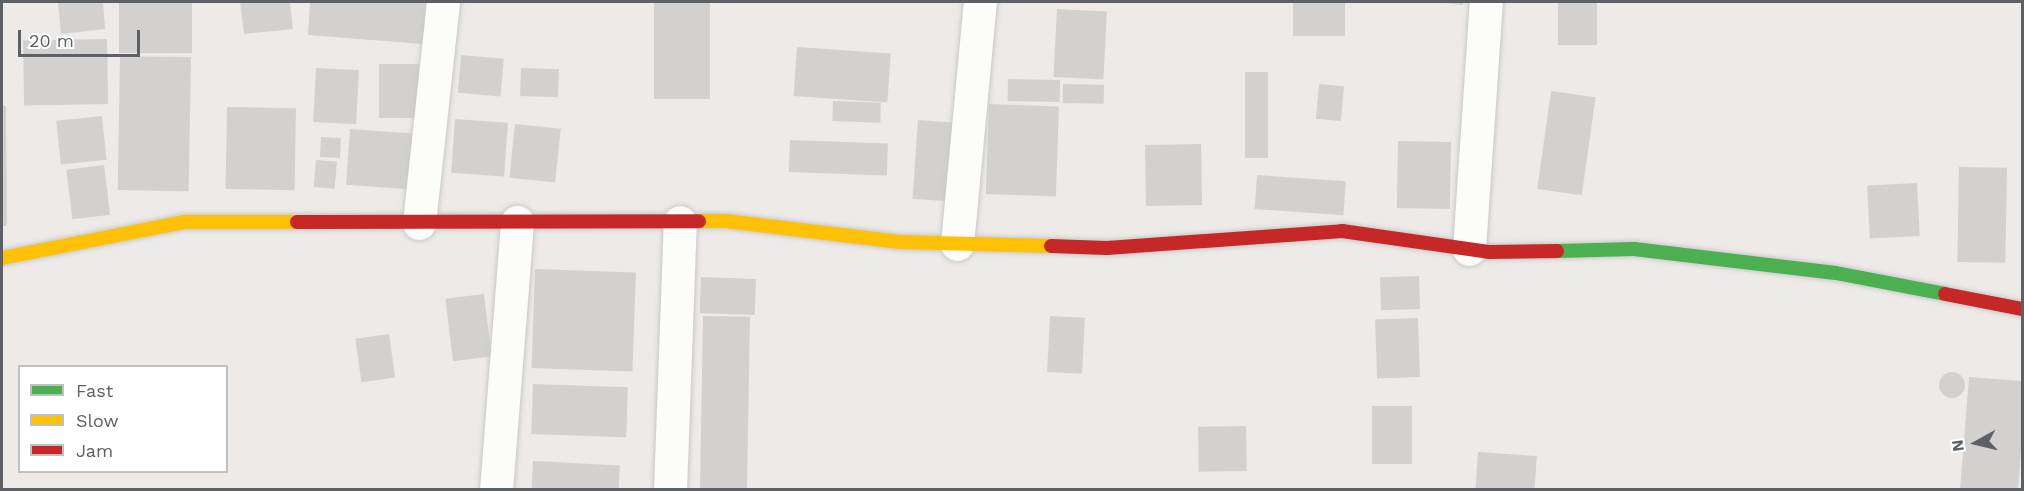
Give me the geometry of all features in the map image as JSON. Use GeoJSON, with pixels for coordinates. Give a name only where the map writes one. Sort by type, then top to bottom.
{"type":"FeatureCollection","features":[{"type":"Feature","properties":{"kind":"street"},"geometry":{"type":"LineString","coordinates":[[419,223],[443,2]]}},
{"type":"Feature","properties":{"kind":"street"},"geometry":{"type":"LineString","coordinates":[[957,244],[980,2]]}},
{"type":"Feature","properties":{"kind":"street"},"geometry":{"type":"LineString","coordinates":[[1469,249],[1486,2]]}},
{"type":"Feature","properties":{"kind":"street"},"geometry":{"type":"LineString","coordinates":[[2,258],[183,222],[726,221],[900,242],[1107,248],[1342,231],[1489,252],[1634,249],[1836,273],[2022,309]]}},
{"type":"Feature","properties":{"kind":"street"},"geometry":{"type":"LineString","coordinates":[[496,489],[517,222]]}},
{"type":"Feature","properties":{"kind":"street"},"geometry":{"type":"LineString","coordinates":[[670,489],[680,222]]}},
{"type":"Feature","properties":{"kind":"building"},"geometry":{"type":"Polygon","coordinates":[[[58,2],[103,2],[105,29],[61,34],[58,2]]]}},
{"type":"Feature","properties":{"kind":"building"},"geometry":{"type":"Polygon","coordinates":[[[119,2],[192,2],[192,53],[119,53],[119,2]]]}},
{"type":"Feature","properties":{"kind":"building"},"geometry":{"type":"Polygon","coordinates":[[[240,2],[290,2],[293,29],[244,34],[240,2]]]}},
{"type":"Feature","properties":{"kind":"building"},"geometry":{"type":"Polygon","coordinates":[[[310,2],[426,2],[423,44],[308,35],[310,2]]]}},
{"type":"Feature","properties":{"kind":"building"},"geometry":{"type":"Polygon","coordinates":[[[654,2],[710,2],[710,99],[654,99],[654,2]]]}},
{"type":"Feature","properties":{"kind":"building"},"geometry":{"type":"Polygon","coordinates":[[[1293,2],[1345,2],[1345,36],[1293,36],[1293,2]]]}},
{"type":"Feature","properties":{"kind":"building"},"geometry":{"type":"Polygon","coordinates":[[[1435,2],[1463,2],[1463,5],[1435,2]]]}},
{"type":"Feature","properties":{"kind":"building"},"geometry":{"type":"Polygon","coordinates":[[[1558,2],[1597,2],[1597,45],[1558,45],[1558,2]]]}},
{"type":"Feature","properties":{"kind":"building"},"geometry":{"type":"Polygon","coordinates":[[[1057,9],[1107,12],[1103,80],[1053,77],[1057,9]]]}},
{"type":"Feature","properties":{"kind":"building"},"geometry":{"type":"Polygon","coordinates":[[[107,39],[108,104],[24,105],[23,40],[107,39]]]}},
{"type":"Feature","properties":{"kind":"building"},"geometry":{"type":"Polygon","coordinates":[[[797,47],[891,54],[887,102],[794,96],[797,47]]]}},
{"type":"Feature","properties":{"kind":"building"},"geometry":{"type":"Polygon","coordinates":[[[461,55],[504,59],[501,97],[458,93],[461,55]]]}},
{"type":"Feature","properties":{"kind":"building"},"geometry":{"type":"Polygon","coordinates":[[[120,56],[191,57],[189,191],[118,190],[120,56]]]}},
{"type":"Feature","properties":{"kind":"building"},"geometry":{"type":"Polygon","coordinates":[[[379,64],[419,64],[419,118],[379,118],[379,64]]]}},
{"type":"Feature","properties":{"kind":"building"},"geometry":{"type":"Polygon","coordinates":[[[316,68],[359,70],[356,124],[313,122],[316,68]]]}},
{"type":"Feature","properties":{"kind":"building"},"geometry":{"type":"Polygon","coordinates":[[[521,68],[559,69],[558,97],[520,96],[521,68]]]}},
{"type":"Feature","properties":{"kind":"building"},"geometry":{"type":"Polygon","coordinates":[[[1245,72],[1268,72],[1268,158],[1245,158],[1245,72]]]}},
{"type":"Feature","properties":{"kind":"building"},"geometry":{"type":"Polygon","coordinates":[[[1008,79],[1060,80],[1060,102],[1008,101],[1008,79]]]}},
{"type":"Feature","properties":{"kind":"building"},"geometry":{"type":"Polygon","coordinates":[[[1063,84],[1104,85],[1104,104],[1063,103],[1063,84]]]}},
{"type":"Feature","properties":{"kind":"building"},"geometry":{"type":"Polygon","coordinates":[[[1319,84],[1344,86],[1341,121],[1316,119],[1319,84]]]}},
{"type":"Feature","properties":{"kind":"building"},"geometry":{"type":"Polygon","coordinates":[[[1551,91],[1596,97],[1582,195],[1537,189],[1551,91]]]}},
{"type":"Feature","properties":{"kind":"building"},"geometry":{"type":"Polygon","coordinates":[[[833,101],[881,103],[880,123],[832,121],[833,101]]]}},
{"type":"Feature","properties":{"kind":"building"},"geometry":{"type":"Polygon","coordinates":[[[989,104],[1059,106],[1056,196],[986,194],[989,104]]]}},
{"type":"Feature","properties":{"kind":"building"},"geometry":{"type":"Polygon","coordinates":[[[2,106],[6,106],[7,226],[2,226],[2,106]]]}},
{"type":"Feature","properties":{"kind":"building"},"geometry":{"type":"Polygon","coordinates":[[[227,107],[296,108],[295,190],[226,189],[227,107]]]}},
{"type":"Feature","properties":{"kind":"building"},"geometry":{"type":"Polygon","coordinates":[[[102,116],[107,160],[61,165],[56,121],[102,116]]]}},
{"type":"Feature","properties":{"kind":"building"},"geometry":{"type":"Polygon","coordinates":[[[455,119],[508,123],[504,177],[451,173],[455,119]]]}},
{"type":"Feature","properties":{"kind":"building"},"geometry":{"type":"Polygon","coordinates":[[[918,120],[957,123],[951,202],[912,199],[918,120]]]}},
{"type":"Feature","properties":{"kind":"building"},"geometry":{"type":"Polygon","coordinates":[[[515,124],[561,129],[555,183],[509,178],[515,124]]]}},
{"type":"Feature","properties":{"kind":"building"},"geometry":{"type":"Polygon","coordinates":[[[350,129],[413,133],[409,189],[346,185],[350,129]]]}},
{"type":"Feature","properties":{"kind":"building"},"geometry":{"type":"Polygon","coordinates":[[[321,137],[341,138],[340,158],[320,157],[321,137]]]}},
{"type":"Feature","properties":{"kind":"building"},"geometry":{"type":"Polygon","coordinates":[[[790,140],[888,143],[887,175],[789,172],[790,140]]]}},
{"type":"Feature","properties":{"kind":"building"},"geometry":{"type":"Polygon","coordinates":[[[1398,141],[1451,142],[1450,209],[1397,208],[1398,141]]]}},
{"type":"Feature","properties":{"kind":"building"},"geometry":{"type":"Polygon","coordinates":[[[1201,144],[1202,205],[1146,206],[1145,145],[1201,144]]]}},
{"type":"Feature","properties":{"kind":"building"},"geometry":{"type":"Polygon","coordinates":[[[316,160],[337,162],[335,189],[314,187],[316,160]]]}},
{"type":"Feature","properties":{"kind":"building"},"geometry":{"type":"Polygon","coordinates":[[[104,165],[110,215],[72,219],[66,170],[104,165]]]}},
{"type":"Feature","properties":{"kind":"building"},"geometry":{"type":"Polygon","coordinates":[[[1959,167],[2007,168],[2005,263],[1957,262],[1959,167]]]}},
{"type":"Feature","properties":{"kind":"building"},"geometry":{"type":"Polygon","coordinates":[[[1257,175],[1346,181],[1343,215],[1255,209],[1257,175]]]}},
{"type":"Feature","properties":{"kind":"building"},"geometry":{"type":"Polygon","coordinates":[[[1917,183],[1920,236],[1870,239],[1867,186],[1917,183]]]}},
{"type":"Feature","properties":{"kind":"building"},"geometry":{"type":"Polygon","coordinates":[[[535,269],[636,273],[632,371],[532,368],[535,269]]]}},
{"type":"Feature","properties":{"kind":"building"},"geometry":{"type":"Polygon","coordinates":[[[1419,276],[1420,309],[1381,310],[1380,277],[1419,276]]]}},
{"type":"Feature","properties":{"kind":"building"},"geometry":{"type":"Polygon","coordinates":[[[701,277],[756,279],[755,315],[700,313],[701,277]]]}},
{"type":"Feature","properties":{"kind":"building"},"geometry":{"type":"Polygon","coordinates":[[[484,294],[492,357],[453,361],[445,299],[484,294]]]}},
{"type":"Feature","properties":{"kind":"building"},"geometry":{"type":"Polygon","coordinates":[[[703,316],[750,317],[747,490],[700,490],[703,316]]]}},
{"type":"Feature","properties":{"kind":"building"},"geometry":{"type":"Polygon","coordinates":[[[1050,316],[1085,318],[1082,374],[1047,372],[1050,316]]]}},
{"type":"Feature","properties":{"kind":"building"},"geometry":{"type":"Polygon","coordinates":[[[1418,318],[1420,377],[1377,378],[1375,320],[1418,318]]]}},
{"type":"Feature","properties":{"kind":"building"},"geometry":{"type":"Polygon","coordinates":[[[389,334],[395,378],[361,382],[355,339],[389,334]]]}},
{"type":"Feature","properties":{"kind":"building"},"geometry":{"type":"Polygon","coordinates":[[[1952,372],[1961,376],[1965,385],[1961,394],[1952,398],[1943,394],[1939,385],[1943,376],[1952,372]]]}},
{"type":"Feature","properties":{"kind":"building"},"geometry":{"type":"Polygon","coordinates":[[[1969,377],[2022,381],[2022,436],[2018,490],[1960,490],[1969,377]]]}},
{"type":"Feature","properties":{"kind":"building"},"geometry":{"type":"Polygon","coordinates":[[[533,384],[628,387],[626,437],[531,434],[533,384]]]}},
{"type":"Feature","properties":{"kind":"building"},"geometry":{"type":"Polygon","coordinates":[[[1372,406],[1412,406],[1412,464],[1372,464],[1372,406]]]}},
{"type":"Feature","properties":{"kind":"building"},"geometry":{"type":"Polygon","coordinates":[[[1246,426],[1247,471],[1199,472],[1198,427],[1246,426]]]}},
{"type":"Feature","properties":{"kind":"building"},"geometry":{"type":"Polygon","coordinates":[[[1478,452],[1537,456],[1534,490],[1475,490],[1478,452]]]}},
{"type":"Feature","properties":{"kind":"building"},"geometry":{"type":"Polygon","coordinates":[[[533,461],[620,466],[619,490],[531,490],[533,461]]]}},
{"type":"Feature","properties":{"kind":"traffic: fast"},"geometry":{"type":"LineString","coordinates":[[1557,251],[1634,249],[1836,273],[1945,294]]}},
{"type":"Feature","properties":{"kind":"traffic: slow"},"geometry":{"type":"LineString","coordinates":[[699,221],[726,221],[900,242],[1051,246]]}},
{"type":"Feature","properties":{"kind":"traffic: slow"},"geometry":{"type":"LineString","coordinates":[[2,258],[183,222],[297,222]]}},
{"type":"Feature","properties":{"kind":"traffic: jam"},"geometry":{"type":"LineString","coordinates":[[297,222],[699,221]]}},
{"type":"Feature","properties":{"kind":"traffic: jam"},"geometry":{"type":"LineString","coordinates":[[1051,246],[1107,248],[1342,231],[1489,252],[1557,251]]}},
{"type":"Feature","properties":{"kind":"traffic: jam"},"geometry":{"type":"LineString","coordinates":[[1945,294],[2022,309]]}}]}
